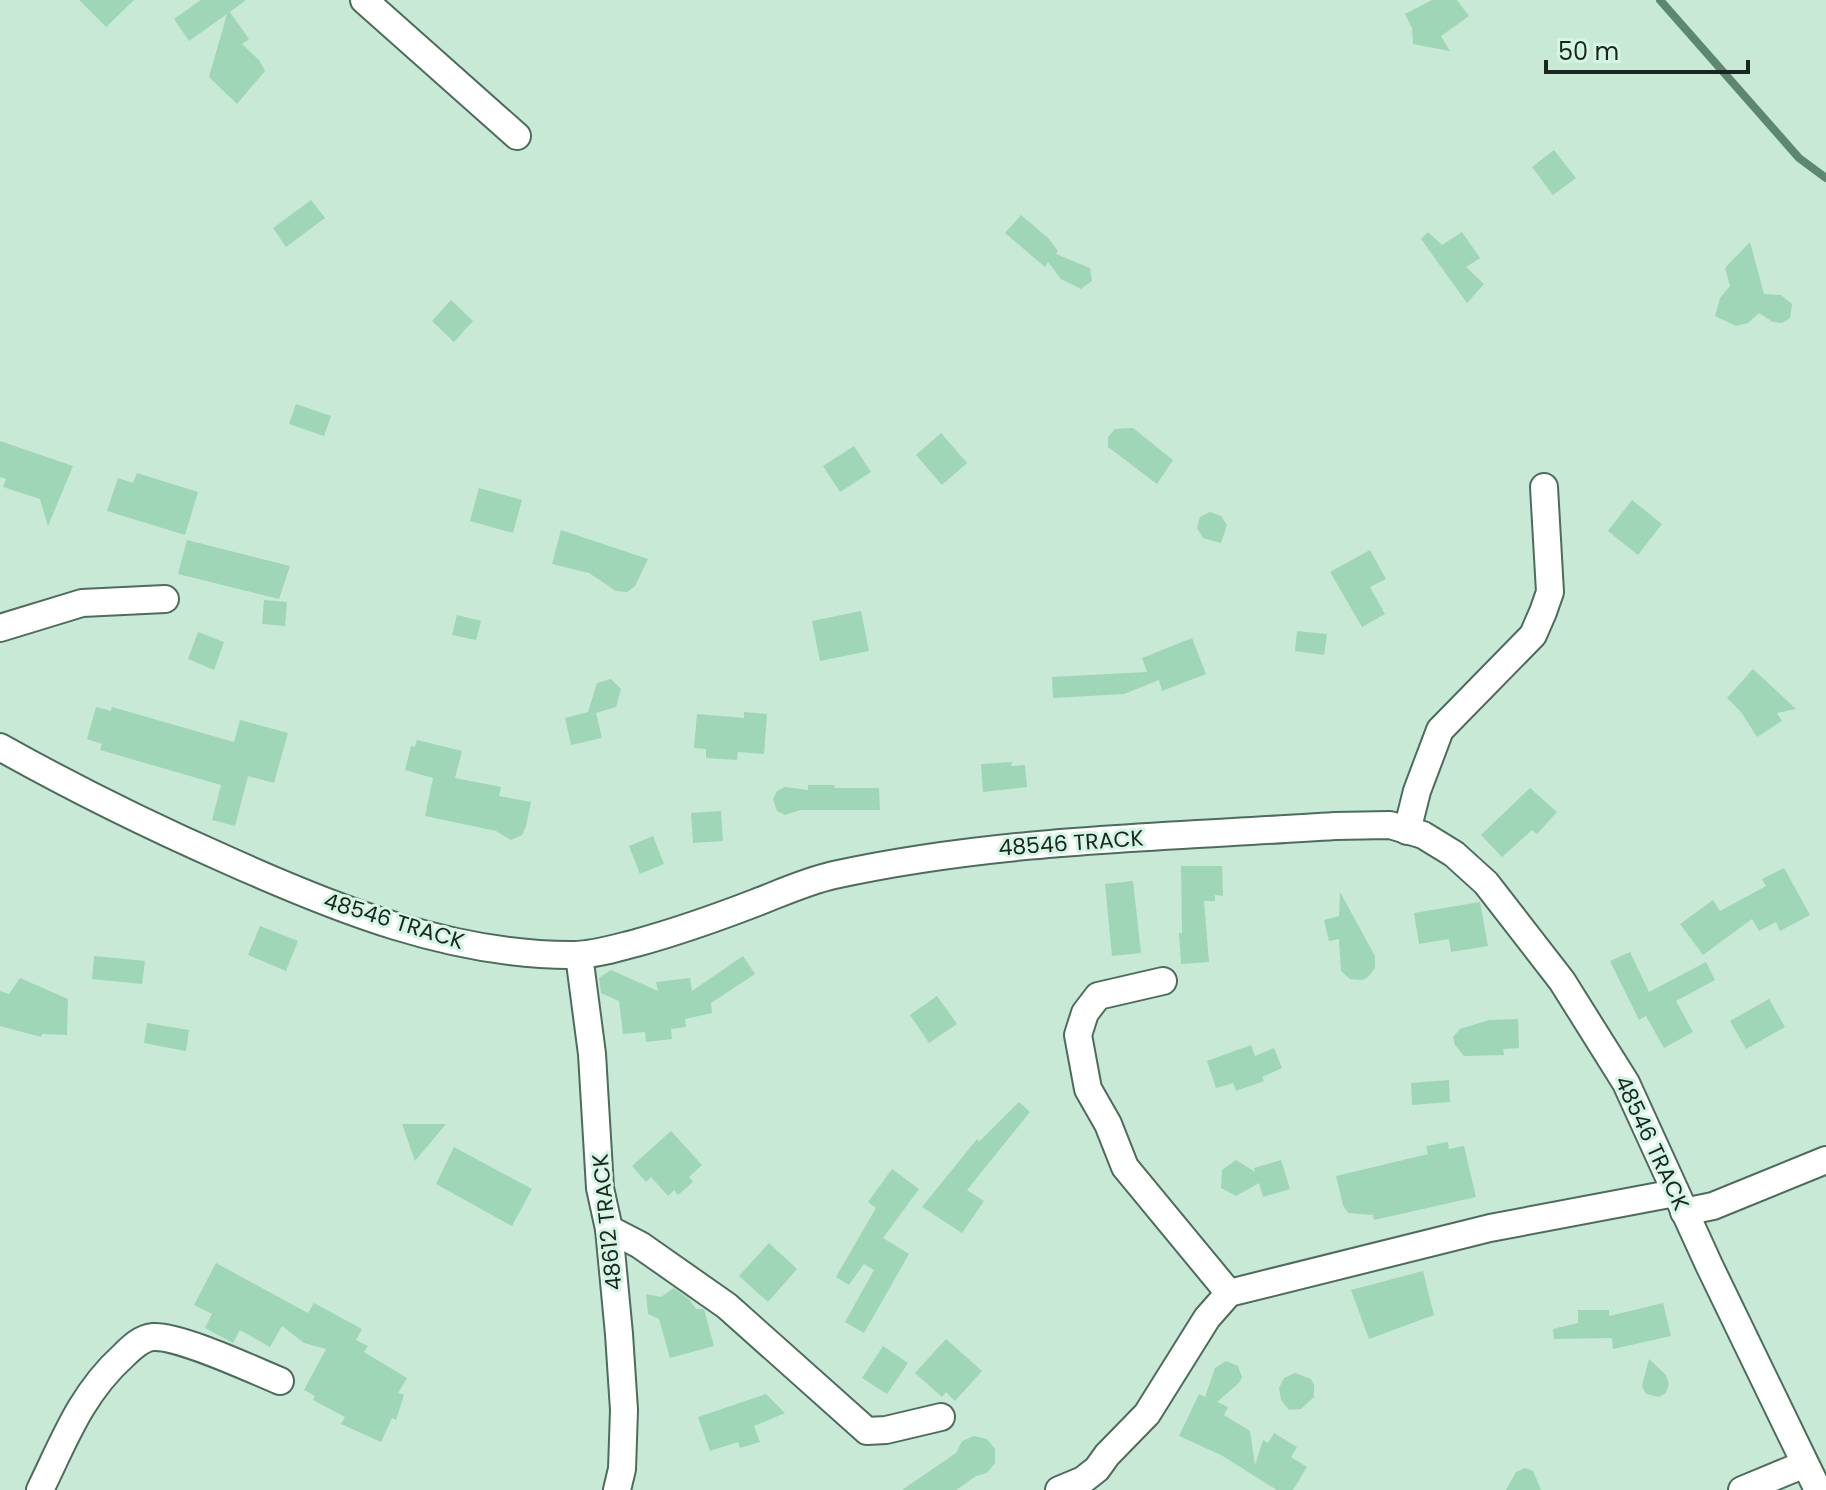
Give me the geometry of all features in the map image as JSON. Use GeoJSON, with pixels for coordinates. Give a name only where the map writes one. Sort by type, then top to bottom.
{"type":"FeatureCollection","features":[{"type":"Feature","properties":{"kind":"street"},"geometry":{"type":"LineString","coordinates":[[364,0],[517,136]]}},
{"type":"Feature","properties":{"kind":"street"},"geometry":{"type":"LineString","coordinates":[[1407,831],[1417,791],[1440,730],[1533,635],[1543,612],[1550,592],[1544,487]]}},
{"type":"Feature","properties":{"kind":"street"},"geometry":{"type":"LineString","coordinates":[[0,628],[82,603],[165,599]]}},
{"type":"Feature","properties":{"kind":"street","name":"48546 TRACK"},"geometry":{"type":"LineString","coordinates":[[0,747],[70,787],[305,894],[414,932],[477,946],[552,955],[579,955],[657,937],[828,876],[963,851],[1335,826],[1390,825],[1423,835],[1454,854],[1486,883],[1562,981],[1626,1083],[1818,1490]]}},
{"type":"Feature","properties":{"kind":"street","name":"48612 TRACK"},"geometry":{"type":"LineString","coordinates":[[579,955],[592,1054],[600,1188],[609,1229],[624,1410],[622,1469],[617,1490]]}},
{"type":"Feature","properties":{"kind":"street"},"geometry":{"type":"LineString","coordinates":[[1163,981],[1098,996],[1081,1022],[1078,1035],[1080,1054],[1088,1089],[1108,1124],[1125,1167],[1229,1293]]}},
{"type":"Feature","properties":{"kind":"street"},"geometry":{"type":"LineString","coordinates":[[1059,1490],[1083,1480],[1097,1469],[1147,1414],[1207,1318],[1229,1293],[1490,1228],[1680,1203],[1713,1206],[1826,1160]]}},
{"type":"Feature","properties":{"kind":"street"},"geometry":{"type":"LineString","coordinates":[[609,1229],[640,1245],[727,1306],[867,1431],[886,1430],[941,1417]]}},
{"type":"Feature","properties":{"kind":"street"},"geometry":{"type":"LineString","coordinates":[[40,1490],[65,1433],[83,1402],[105,1373],[141,1341],[152,1337],[169,1339],[280,1381]]}},
{"type":"Feature","properties":{"kind":"street"},"geometry":{"type":"LineString","coordinates":[[1742,1490],[1805,1464]]}},
{"type":"Feature","properties":{"kind":"building"},"geometry":{"type":"Polygon","coordinates":[[[79,0],[134,0],[106,27],[79,0]]]}},
{"type":"Feature","properties":{"kind":"building"},"geometry":{"type":"Polygon","coordinates":[[[201,0],[246,0],[230,12],[249,39],[242,44],[259,60],[265,71],[237,104],[209,77],[227,14],[189,41],[174,19],[201,0]]]}},
{"type":"Feature","properties":{"kind":"building"},"geometry":{"type":"Polygon","coordinates":[[[1432,0],[1457,0],[1469,16],[1441,36],[1450,51],[1413,44],[1412,28],[1405,14],[1432,0]]]}},
{"type":"Feature","properties":{"kind":"building"},"geometry":{"type":"Polygon","coordinates":[[[1554,150],[1576,178],[1553,195],[1532,167],[1554,150]]]}},
{"type":"Feature","properties":{"kind":"building"},"geometry":{"type":"Polygon","coordinates":[[[311,200],[325,218],[286,247],[273,228],[311,200]]]}},
{"type":"Feature","properties":{"kind":"building"},"geometry":{"type":"Polygon","coordinates":[[[1021,215],[1048,238],[1058,251],[1056,254],[1090,268],[1092,281],[1081,289],[1061,279],[1048,262],[1045,267],[1005,233],[1021,215]]]}},
{"type":"Feature","properties":{"kind":"building"},"geometry":{"type":"Polygon","coordinates":[[[1428,232],[1442,245],[1462,232],[1480,258],[1466,267],[1484,284],[1467,303],[1421,239],[1428,232]]]}},
{"type":"Feature","properties":{"kind":"building"},"geometry":{"type":"Polygon","coordinates":[[[1750,242],[1764,294],[1781,295],[1792,304],[1790,318],[1782,323],[1773,322],[1759,313],[1748,323],[1736,326],[1715,316],[1720,298],[1730,286],[1725,268],[1750,242]]]}},
{"type":"Feature","properties":{"kind":"building"},"geometry":{"type":"Polygon","coordinates":[[[451,300],[473,321],[454,342],[432,321],[451,300]]]}},
{"type":"Feature","properties":{"kind":"building"},"geometry":{"type":"Polygon","coordinates":[[[296,404],[331,416],[324,436],[289,424],[296,404]]]}},
{"type":"Feature","properties":{"kind":"building"},"geometry":{"type":"Polygon","coordinates":[[[1133,428],[1173,460],[1157,484],[1108,447],[1108,437],[1115,429],[1133,428]]]}},
{"type":"Feature","properties":{"kind":"building"},"geometry":{"type":"Polygon","coordinates":[[[941,433],[967,463],[942,485],[916,455],[941,433]]]}},
{"type":"Feature","properties":{"kind":"building"},"geometry":{"type":"Polygon","coordinates":[[[0,441],[73,466],[48,526],[40,499],[3,487],[6,479],[0,477],[0,441]]]}},
{"type":"Feature","properties":{"kind":"building"},"geometry":{"type":"Polygon","coordinates":[[[854,446],[871,472],[840,492],[823,466],[854,446]]]}},
{"type":"Feature","properties":{"kind":"building"},"geometry":{"type":"Polygon","coordinates":[[[137,473],[198,492],[185,535],[107,511],[118,478],[133,483],[137,473]]]}},
{"type":"Feature","properties":{"kind":"building"},"geometry":{"type":"Polygon","coordinates":[[[479,488],[522,500],[513,533],[470,521],[479,488]]]}},
{"type":"Feature","properties":{"kind":"building"},"geometry":{"type":"Polygon","coordinates":[[[1632,500],[1662,524],[1638,555],[1608,531],[1632,500]]]}},
{"type":"Feature","properties":{"kind":"building"},"geometry":{"type":"Polygon","coordinates":[[[1210,512],[1221,516],[1227,525],[1221,543],[1203,538],[1197,528],[1200,517],[1210,512]]]}},
{"type":"Feature","properties":{"kind":"building"},"geometry":{"type":"Polygon","coordinates":[[[561,530],[648,559],[635,586],[627,592],[616,591],[589,573],[552,564],[561,530]]]}},
{"type":"Feature","properties":{"kind":"building"},"geometry":{"type":"Polygon","coordinates":[[[187,540],[290,566],[279,599],[178,574],[187,540]]]}},
{"type":"Feature","properties":{"kind":"building"},"geometry":{"type":"Polygon","coordinates":[[[1370,550],[1386,579],[1370,587],[1385,614],[1362,627],[1330,572],[1370,550]]]}},
{"type":"Feature","properties":{"kind":"building"},"geometry":{"type":"Polygon","coordinates":[[[264,600],[287,602],[285,626],[262,624],[264,600]]]}},
{"type":"Feature","properties":{"kind":"building"},"geometry":{"type":"Polygon","coordinates":[[[861,611],[869,651],[820,661],[812,621],[861,611]]]}},
{"type":"Feature","properties":{"kind":"building"},"geometry":{"type":"Polygon","coordinates":[[[457,615],[481,621],[476,640],[452,635],[457,615]]]}},
{"type":"Feature","properties":{"kind":"building"},"geometry":{"type":"Polygon","coordinates":[[[1297,631],[1327,634],[1324,655],[1295,651],[1297,631]]]}},
{"type":"Feature","properties":{"kind":"building"},"geometry":{"type":"Polygon","coordinates":[[[198,632],[224,642],[214,670],[188,659],[198,632]]]}},
{"type":"Feature","properties":{"kind":"building"},"geometry":{"type":"Polygon","coordinates":[[[1192,638],[1206,674],[1162,691],[1159,680],[1124,694],[1053,698],[1052,677],[1147,672],[1142,658],[1192,638]]]}},
{"type":"Feature","properties":{"kind":"building"},"geometry":{"type":"Polygon","coordinates":[[[1753,669],[1796,709],[1777,713],[1782,721],[1757,737],[1741,712],[1727,698],[1753,669]]]}},
{"type":"Feature","properties":{"kind":"building"},"geometry":{"type":"Polygon","coordinates":[[[611,679],[621,689],[616,707],[596,713],[602,738],[571,745],[565,718],[588,712],[597,683],[611,679]]]}},
{"type":"Feature","properties":{"kind":"building"},"geometry":{"type":"Polygon","coordinates":[[[96,707],[111,711],[112,707],[234,742],[240,720],[288,733],[274,783],[248,776],[235,826],[212,820],[221,785],[100,750],[102,744],[87,739],[96,707]]]}},
{"type":"Feature","properties":{"kind":"building"},"geometry":{"type":"Polygon","coordinates":[[[744,712],[767,714],[764,754],[738,752],[737,760],[706,758],[706,749],[694,748],[697,714],[744,718],[744,712]]]}},
{"type":"Feature","properties":{"kind":"building"},"geometry":{"type":"Polygon","coordinates":[[[417,740],[462,751],[455,778],[501,787],[499,796],[531,802],[522,835],[511,840],[496,831],[425,816],[433,778],[405,770],[411,746],[415,747],[417,740]]]}},
{"type":"Feature","properties":{"kind":"building"},"geometry":{"type":"Polygon","coordinates":[[[1012,762],[1011,766],[1025,765],[1027,787],[983,792],[981,764],[1012,762]]]}},
{"type":"Feature","properties":{"kind":"building"},"geometry":{"type":"Polygon","coordinates":[[[808,785],[879,788],[880,810],[800,810],[785,815],[777,811],[773,799],[777,791],[785,787],[808,790],[808,785]]]}},
{"type":"Feature","properties":{"kind":"building"},"geometry":{"type":"Polygon","coordinates":[[[1530,788],[1557,812],[1537,834],[1532,830],[1502,857],[1481,835],[1530,788]]]}},
{"type":"Feature","properties":{"kind":"building"},"geometry":{"type":"Polygon","coordinates":[[[721,811],[723,841],[693,843],[691,813],[721,811]]]}},
{"type":"Feature","properties":{"kind":"building"},"geometry":{"type":"Polygon","coordinates":[[[653,836],[664,864],[640,874],[629,846],[653,836]]]}},
{"type":"Feature","properties":{"kind":"building"},"geometry":{"type":"Polygon","coordinates":[[[1181,866],[1222,866],[1223,896],[1215,895],[1215,901],[1204,901],[1209,962],[1181,964],[1181,866]]]}},
{"type":"Feature","properties":{"kind":"building"},"geometry":{"type":"Polygon","coordinates":[[[1784,868],[1810,915],[1780,931],[1776,922],[1759,931],[1752,919],[1703,955],[1680,924],[1713,900],[1720,911],[1766,886],[1762,879],[1784,868]]]}},
{"type":"Feature","properties":{"kind":"building"},"geometry":{"type":"Polygon","coordinates":[[[1133,881],[1141,953],[1112,956],[1105,884],[1133,881]]]}},
{"type":"Feature","properties":{"kind":"building"},"geometry":{"type":"Polygon","coordinates":[[[1340,892],[1375,956],[1375,968],[1362,980],[1350,979],[1341,971],[1339,939],[1329,941],[1324,920],[1339,916],[1340,892]]]}},
{"type":"Feature","properties":{"kind":"building"},"geometry":{"type":"Polygon","coordinates":[[[1480,902],[1488,946],[1451,952],[1449,939],[1419,944],[1414,913],[1480,902]]]}},
{"type":"Feature","properties":{"kind":"building"},"geometry":{"type":"Polygon","coordinates":[[[260,926],[298,941],[286,971],[248,955],[260,926]]]}},
{"type":"Feature","properties":{"kind":"building"},"geometry":{"type":"Polygon","coordinates":[[[1630,952],[1649,992],[1706,962],[1715,980],[1676,1001],[1693,1032],[1664,1048],[1646,1016],[1639,1020],[1610,961],[1630,952]]]}},
{"type":"Feature","properties":{"kind":"building"},"geometry":{"type":"Polygon","coordinates":[[[94,956],[145,961],[142,984],[92,979],[94,956]]]}},
{"type":"Feature","properties":{"kind":"building"},"geometry":{"type":"Polygon","coordinates":[[[743,956],[755,974],[711,1003],[712,1013],[685,1019],[686,1027],[671,1029],[672,1039],[646,1042],[645,1032],[623,1034],[619,1001],[601,993],[599,978],[611,970],[658,991],[656,982],[690,978],[692,991],[743,956]]]}},
{"type":"Feature","properties":{"kind":"building"},"geometry":{"type":"Polygon","coordinates":[[[20,978],[68,999],[67,1035],[42,1034],[41,1037],[0,1026],[0,991],[9,994],[20,978]]]}},
{"type":"Feature","properties":{"kind":"building"},"geometry":{"type":"Polygon","coordinates":[[[937,996],[957,1024],[929,1043],[910,1015],[937,996]]]}},
{"type":"Feature","properties":{"kind":"building"},"geometry":{"type":"Polygon","coordinates":[[[1769,999],[1785,1027],[1746,1049],[1730,1021],[1769,999]]]}},
{"type":"Feature","properties":{"kind":"building"},"geometry":{"type":"Polygon","coordinates":[[[1518,1019],[1519,1048],[1503,1049],[1504,1055],[1464,1056],[1455,1045],[1453,1037],[1460,1029],[1489,1020],[1518,1019]]]}},
{"type":"Feature","properties":{"kind":"building"},"geometry":{"type":"Polygon","coordinates":[[[147,1023],[189,1030],[186,1051],[144,1043],[147,1023]]]}},
{"type":"Feature","properties":{"kind":"building"},"geometry":{"type":"Polygon","coordinates":[[[1251,1045],[1255,1056],[1274,1048],[1282,1068],[1262,1077],[1264,1081],[1236,1091],[1233,1083],[1216,1088],[1207,1061],[1251,1045]]]}},
{"type":"Feature","properties":{"kind":"building"},"geometry":{"type":"Polygon","coordinates":[[[1449,1080],[1450,1102],[1412,1105],[1411,1083],[1449,1080]]]}},
{"type":"Feature","properties":{"kind":"building"},"geometry":{"type":"Polygon","coordinates":[[[1019,1102],[1030,1112],[967,1190],[984,1201],[962,1233],[922,1207],[977,1139],[979,1142],[1019,1102]]]}},
{"type":"Feature","properties":{"kind":"building"},"geometry":{"type":"Polygon","coordinates":[[[402,1124],[446,1124],[415,1161],[402,1124]]]}},
{"type":"Feature","properties":{"kind":"building"},"geometry":{"type":"Polygon","coordinates":[[[671,1131],[702,1165],[689,1177],[693,1182],[678,1195],[674,1190],[668,1196],[651,1177],[646,1182],[632,1166],[671,1131]]]}},
{"type":"Feature","properties":{"kind":"building"},"geometry":{"type":"Polygon","coordinates":[[[1448,1142],[1449,1149],[1464,1146],[1476,1197],[1374,1220],[1373,1215],[1348,1213],[1336,1176],[1428,1154],[1426,1146],[1448,1142]]]}},
{"type":"Feature","properties":{"kind":"building"},"geometry":{"type":"Polygon","coordinates":[[[454,1147],[532,1189],[512,1226],[436,1184],[454,1147]]]}},
{"type":"Feature","properties":{"kind":"building"},"geometry":{"type":"Polygon","coordinates":[[[1236,1160],[1255,1172],[1254,1168],[1281,1160],[1290,1189],[1263,1197],[1259,1183],[1236,1196],[1221,1188],[1222,1170],[1236,1160]]]}},
{"type":"Feature","properties":{"kind":"building"},"geometry":{"type":"Polygon","coordinates":[[[892,1169],[919,1189],[883,1238],[909,1254],[864,1333],[845,1322],[874,1270],[864,1264],[849,1285],[836,1277],[876,1208],[868,1202],[892,1169]]]}},
{"type":"Feature","properties":{"kind":"building"},"geometry":{"type":"Polygon","coordinates":[[[769,1243],[797,1269],[768,1302],[739,1276],[769,1243]]]}},
{"type":"Feature","properties":{"kind":"building"},"geometry":{"type":"Polygon","coordinates":[[[216,1263],[308,1313],[314,1303],[362,1329],[356,1340],[368,1346],[364,1352],[407,1378],[398,1393],[404,1395],[396,1420],[392,1418],[381,1442],[341,1424],[345,1417],[313,1400],[315,1396],[304,1390],[326,1349],[304,1343],[282,1326],[270,1347],[240,1330],[233,1343],[205,1328],[212,1314],[194,1305],[216,1263]]]}},
{"type":"Feature","properties":{"kind":"building"},"geometry":{"type":"Polygon","coordinates":[[[1423,1271],[1434,1315],[1369,1339],[1351,1290],[1423,1271]]]}},
{"type":"Feature","properties":{"kind":"building"},"geometry":{"type":"Polygon","coordinates":[[[674,1288],[689,1299],[696,1309],[704,1309],[714,1346],[670,1358],[659,1319],[648,1314],[646,1294],[661,1297],[674,1288]]]}},
{"type":"Feature","properties":{"kind":"building"},"geometry":{"type":"Polygon","coordinates":[[[1663,1303],[1671,1336],[1613,1349],[1612,1338],[1554,1339],[1553,1329],[1578,1323],[1578,1310],[1609,1310],[1609,1316],[1663,1303]]]}},
{"type":"Feature","properties":{"kind":"building"},"geometry":{"type":"Polygon","coordinates":[[[946,1339],[982,1371],[955,1401],[946,1392],[942,1397],[915,1373],[946,1339]]]}},
{"type":"Feature","properties":{"kind":"building"},"geometry":{"type":"Polygon","coordinates":[[[883,1346],[908,1363],[887,1394],[862,1378],[883,1346]]]}},
{"type":"Feature","properties":{"kind":"building"},"geometry":{"type":"Polygon","coordinates":[[[1649,1359],[1666,1375],[1669,1384],[1666,1393],[1659,1397],[1646,1394],[1642,1386],[1649,1359]]]}},
{"type":"Feature","properties":{"kind":"building"},"geometry":{"type":"Polygon","coordinates":[[[1226,1361],[1238,1366],[1242,1377],[1217,1402],[1228,1407],[1224,1415],[1250,1431],[1255,1465],[1263,1440],[1268,1443],[1274,1433],[1297,1447],[1291,1457],[1307,1467],[1293,1490],[1277,1490],[1221,1455],[1179,1436],[1199,1394],[1205,1397],[1215,1368],[1226,1361]]]}},
{"type":"Feature","properties":{"kind":"building"},"geometry":{"type":"Polygon","coordinates":[[[1295,1373],[1311,1379],[1314,1397],[1301,1409],[1289,1410],[1281,1400],[1279,1388],[1284,1378],[1295,1373]]]}},
{"type":"Feature","properties":{"kind":"building"},"geometry":{"type":"Polygon","coordinates":[[[766,1394],[785,1413],[754,1426],[760,1442],[740,1448],[738,1442],[710,1451],[698,1417],[766,1394]]]}},
{"type":"Feature","properties":{"kind":"building"},"geometry":{"type":"Polygon","coordinates":[[[974,1436],[987,1439],[995,1449],[995,1463],[987,1473],[976,1476],[956,1490],[902,1490],[956,1453],[962,1441],[974,1436]]]}},
{"type":"Feature","properties":{"kind":"building"},"geometry":{"type":"Polygon","coordinates":[[[1525,1468],[1533,1471],[1541,1490],[1506,1490],[1516,1472],[1525,1468]]]}},
{"type":"Feature","properties":{"kind":"waterway"},"geometry":{"type":"LineString","coordinates":[[1660,0],[1799,158],[1826,178]]}}]}
